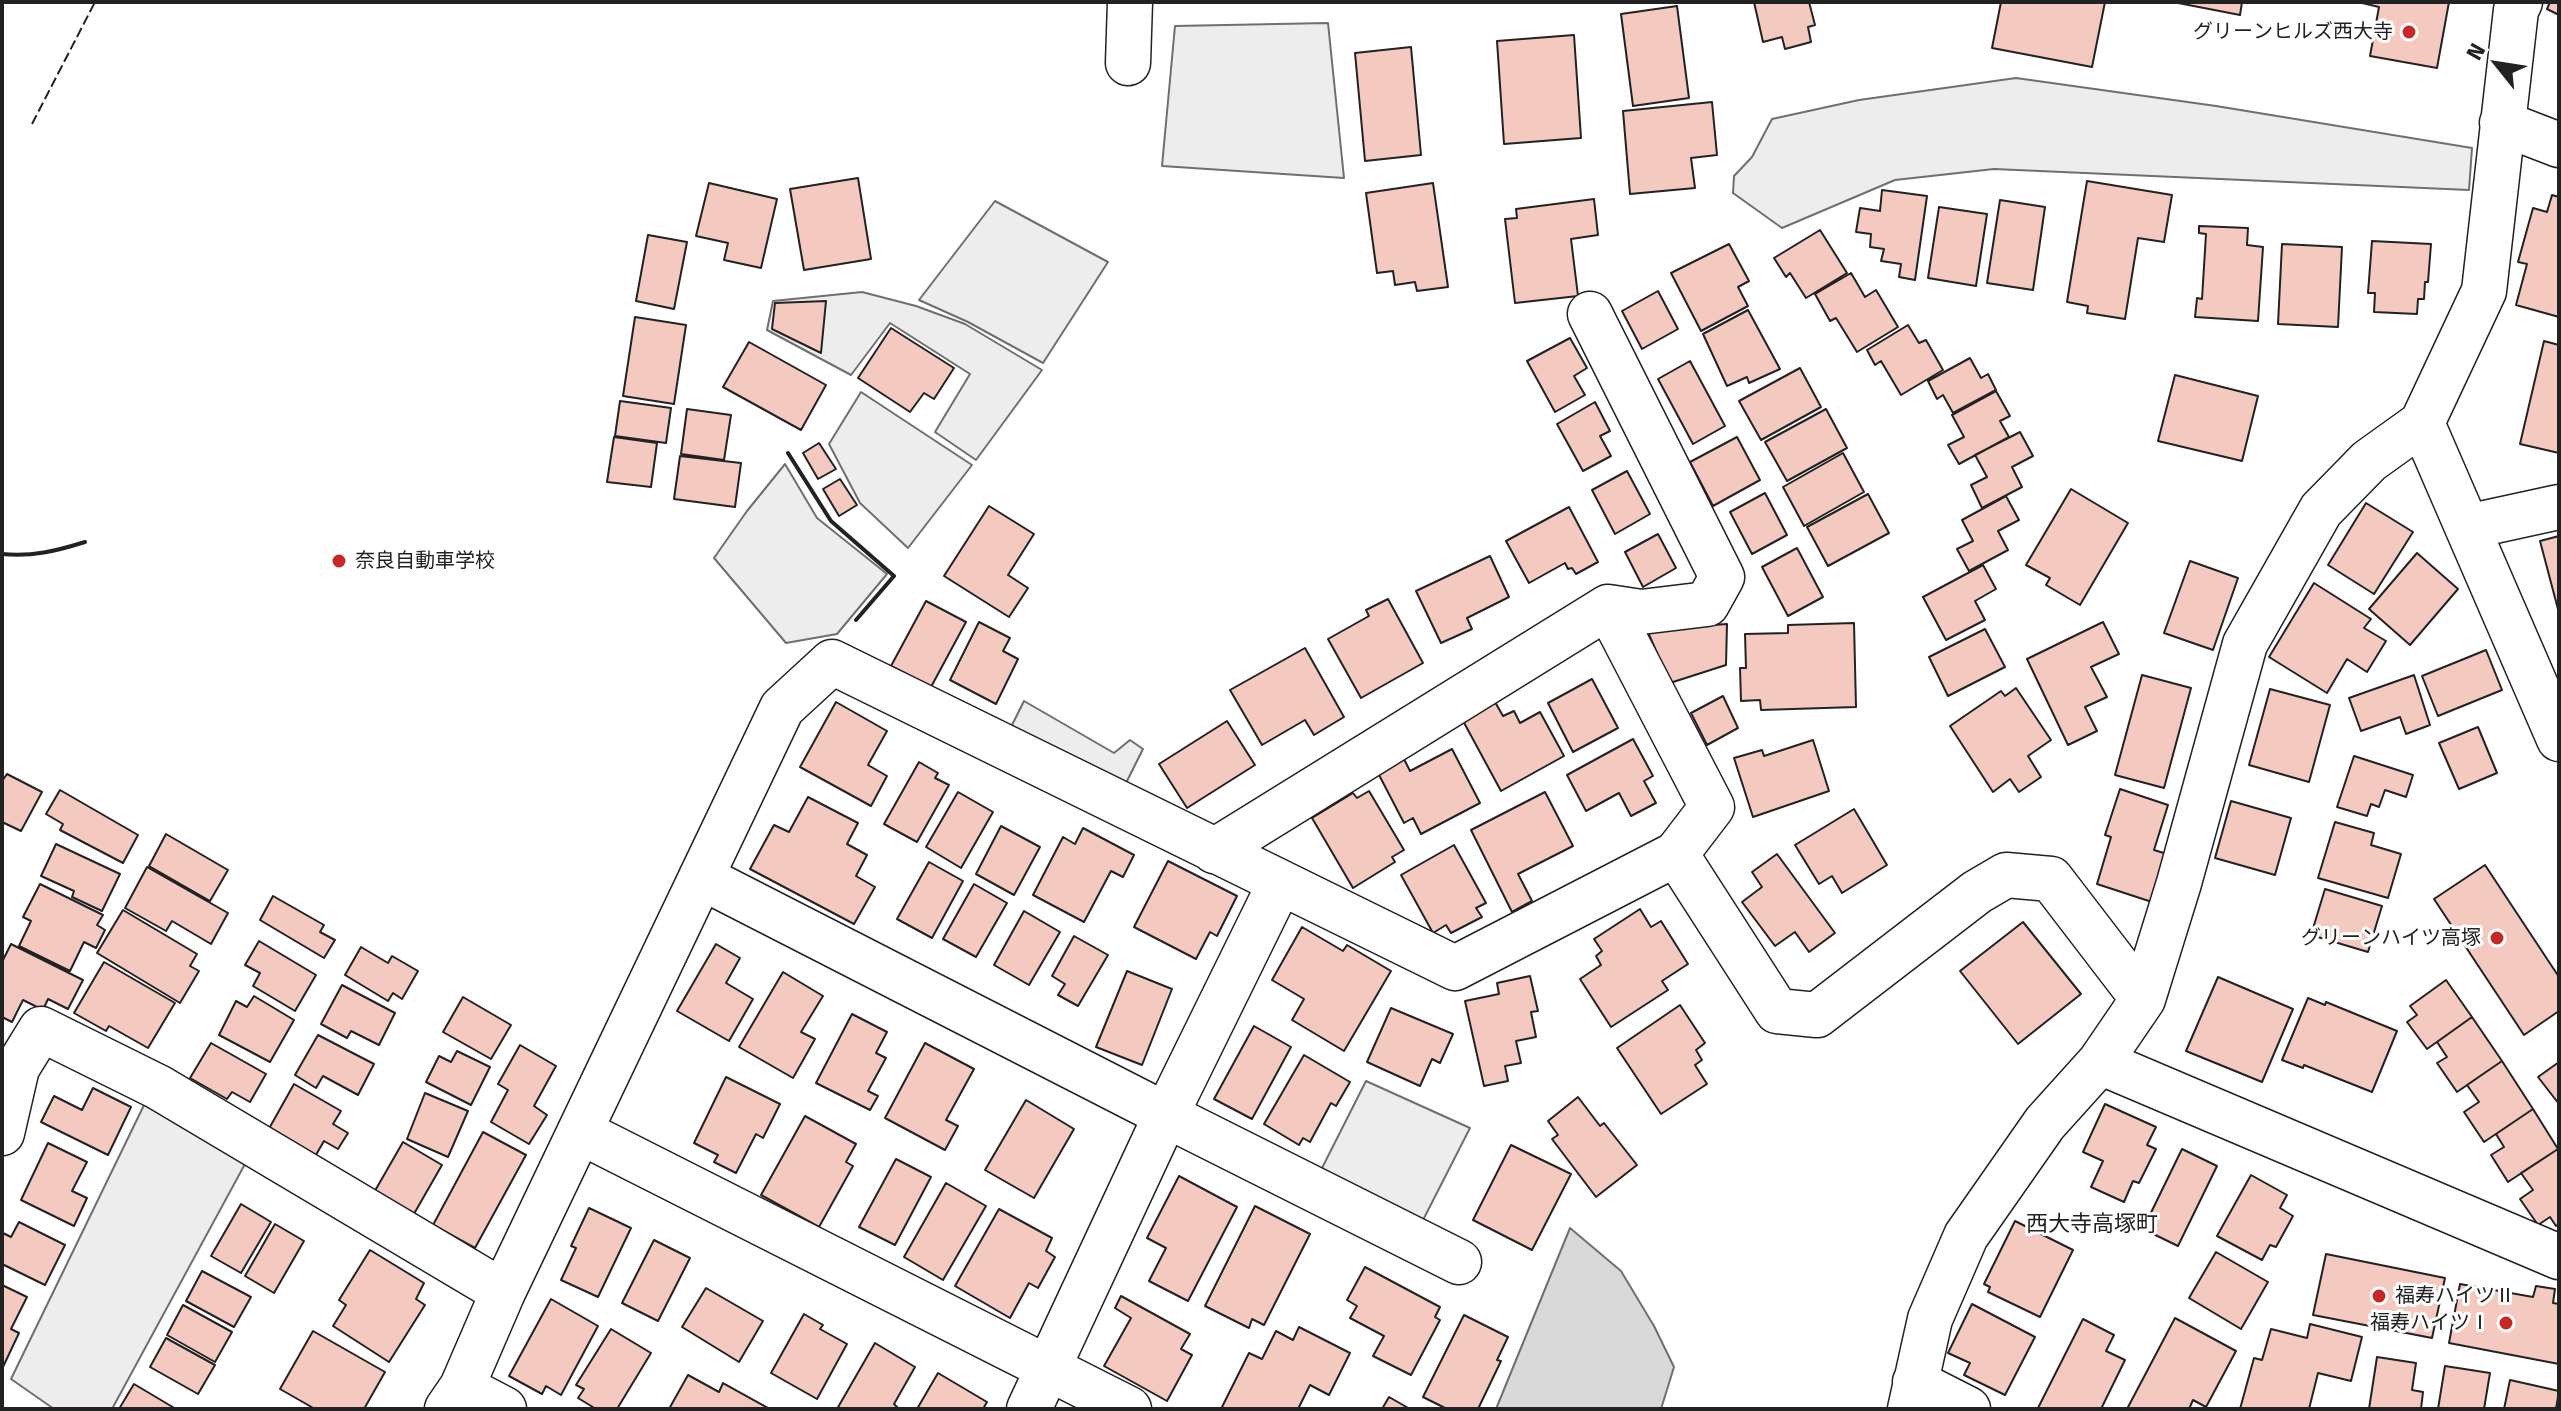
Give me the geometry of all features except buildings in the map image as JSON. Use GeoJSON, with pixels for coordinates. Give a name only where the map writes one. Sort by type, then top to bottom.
{"type":"FeatureCollection","features":[{"type":"Feature","properties":{"kind":"street"},"geometry":{"type":"LineString","coordinates":[[1128,63],[1130,2]]}},
{"type":"Feature","properties":{"kind":"street"},"geometry":{"type":"LineString","coordinates":[[1968,1409],[1913,1396],[1930,1319],[1966,1236],[2045,1123],[2100,1062],[2143,999],[2179,883],[2245,644],[2321,510],[2369,461],[2422,423],[2484,291],[2516,10],[2520,2]]}},
{"type":"Feature","properties":{"kind":"street"},"geometry":{"type":"LineString","coordinates":[[2502,123],[2559,145]]}},
{"type":"Feature","properties":{"kind":"street"},"geometry":{"type":"LineString","coordinates":[[1214,851],[1608,607],[1641,612],[1707,604],[1722,577],[1590,314]]}},
{"type":"Feature","properties":{"kind":"street"},"geometry":{"type":"LineString","coordinates":[[2422,423],[2557,730]]}},
{"type":"Feature","properties":{"kind":"street"},"geometry":{"type":"LineString","coordinates":[[2467,527],[2559,507]]}},
{"type":"Feature","properties":{"kind":"street"},"geometry":{"type":"LineString","coordinates":[[504,1409],[455,1398],[782,708],[832,662],[1455,968],[1676,854],[1712,807],[1608,607]]}},
{"type":"Feature","properties":{"kind":"street"},"geometry":{"type":"LineString","coordinates":[[1676,854],[1777,1011],[1817,1015],[1977,892],[2006,875],[2051,879],[2143,999]]}},
{"type":"Feature","properties":{"kind":"street"},"geometry":{"type":"LineString","coordinates":[[701,877],[1459,1262]]}},
{"type":"Feature","properties":{"kind":"street"},"geometry":{"type":"LineString","coordinates":[[1029,1409],[1166,1115],[1280,883]]}},
{"type":"Feature","properties":{"kind":"street"},"geometry":{"type":"LineString","coordinates":[[2,1133],[10,1063],[41,1029],[158,1087],[503,1292]]}},
{"type":"Feature","properties":{"kind":"street"},"geometry":{"type":"LineString","coordinates":[[2100,1062],[2559,1257]]}},
{"type":"Feature","properties":{"kind":"street"},"geometry":{"type":"LineString","coordinates":[[581,1132],[1129,1409]]}},
{"type":"Feature","properties":{"kind":"shaded area"},"geometry":{"type":"Polygon","coordinates":[[[1328,23],[1344,178],[1162,166],[1175,26],[1328,23]]]}},
{"type":"Feature","properties":{"kind":"shaded area"},"geometry":{"type":"Polygon","coordinates":[[[2016,78],[2216,106],[2472,148],[2469,190],[1994,169],[1895,180],[1782,228],[1733,193],[1734,176],[1752,157],[1772,119],[1859,100],[2016,78]]]}},
{"type":"Feature","properties":{"kind":"shaded area"},"geometry":{"type":"Polygon","coordinates":[[[995,201],[1108,262],[1043,363],[968,322],[919,300],[995,201]]]}},
{"type":"Feature","properties":{"kind":"shaded area"},"geometry":{"type":"Polygon","coordinates":[[[862,292],[916,306],[965,324],[1042,370],[976,460],[935,432],[970,374],[890,323],[851,375],[767,330],[773,301],[862,292]]]}},
{"type":"Feature","properties":{"kind":"shaded area"},"geometry":{"type":"Polygon","coordinates":[[[861,392],[972,465],[908,548],[860,503],[829,444],[861,392]]]}},
{"type":"Feature","properties":{"kind":"shaded area"},"geometry":{"type":"Polygon","coordinates":[[[785,464],[817,518],[887,574],[837,634],[786,643],[714,558],[785,464]]]}},
{"type":"Feature","properties":{"kind":"shaded area"},"geometry":{"type":"Polygon","coordinates":[[[1024,701],[1114,753],[1130,740],[1143,749],[1122,791],[1007,735],[1024,701]]]}},
{"type":"Feature","properties":{"kind":"shaded area"},"geometry":{"type":"Polygon","coordinates":[[[1366,1081],[1470,1128],[1421,1224],[1320,1172],[1366,1081]]]}},
{"type":"Feature","properties":{"kind":"shaded area"},"geometry":{"type":"Polygon","coordinates":[[[145,1103],[245,1164],[112,1409],[54,1409],[11,1379],[145,1103]]]}},
{"type":"Feature","properties":{"kind":"shaded area"},"geometry":{"type":"Polygon","coordinates":[[[1570,1228],[1621,1271],[1654,1326],[1674,1367],[1661,1409],[1496,1409],[1570,1228]]]}},
{"type":"Feature","properties":{"kind":"fence"},"geometry":{"type":"LineString","coordinates":[[32,124],[95,2]]}},
{"type":"Feature","properties":{"kind":"wall"},"geometry":{"type":"LineString","coordinates":[[788,453],[831,521],[894,576],[856,620]]}},
{"type":"Feature","properties":{"kind":"wall"},"geometry":{"type":"LineString","coordinates":[[2,554],[24,555],[85,542]]}},
{"type":"Feature","properties":{"kind":"place","name":"グリーンヒルズ西大寺"},"geometry":{"type":"Point","coordinates":[2409,32]}},
{"type":"Feature","properties":{"kind":"place","name":"奈良自動車学校"},"geometry":{"type":"Point","coordinates":[339,561]}},
{"type":"Feature","properties":{"kind":"place","name":"グリーンハイツ高塚"},"geometry":{"type":"Point","coordinates":[2497,938]}},
{"type":"Feature","properties":{"kind":"place","name":"福寿ハイツⅡ"},"geometry":{"type":"Point","coordinates":[2379,1296]}},
{"type":"Feature","properties":{"kind":"place","name":"福寿ハイツⅠ"},"geometry":{"type":"Point","coordinates":[2506,1323]}},
{"type":"Feature","properties":{"kind":"district","name":"西大寺高塚町"},"geometry":{"type":"Point","coordinates":[2092,1225]}}]}
